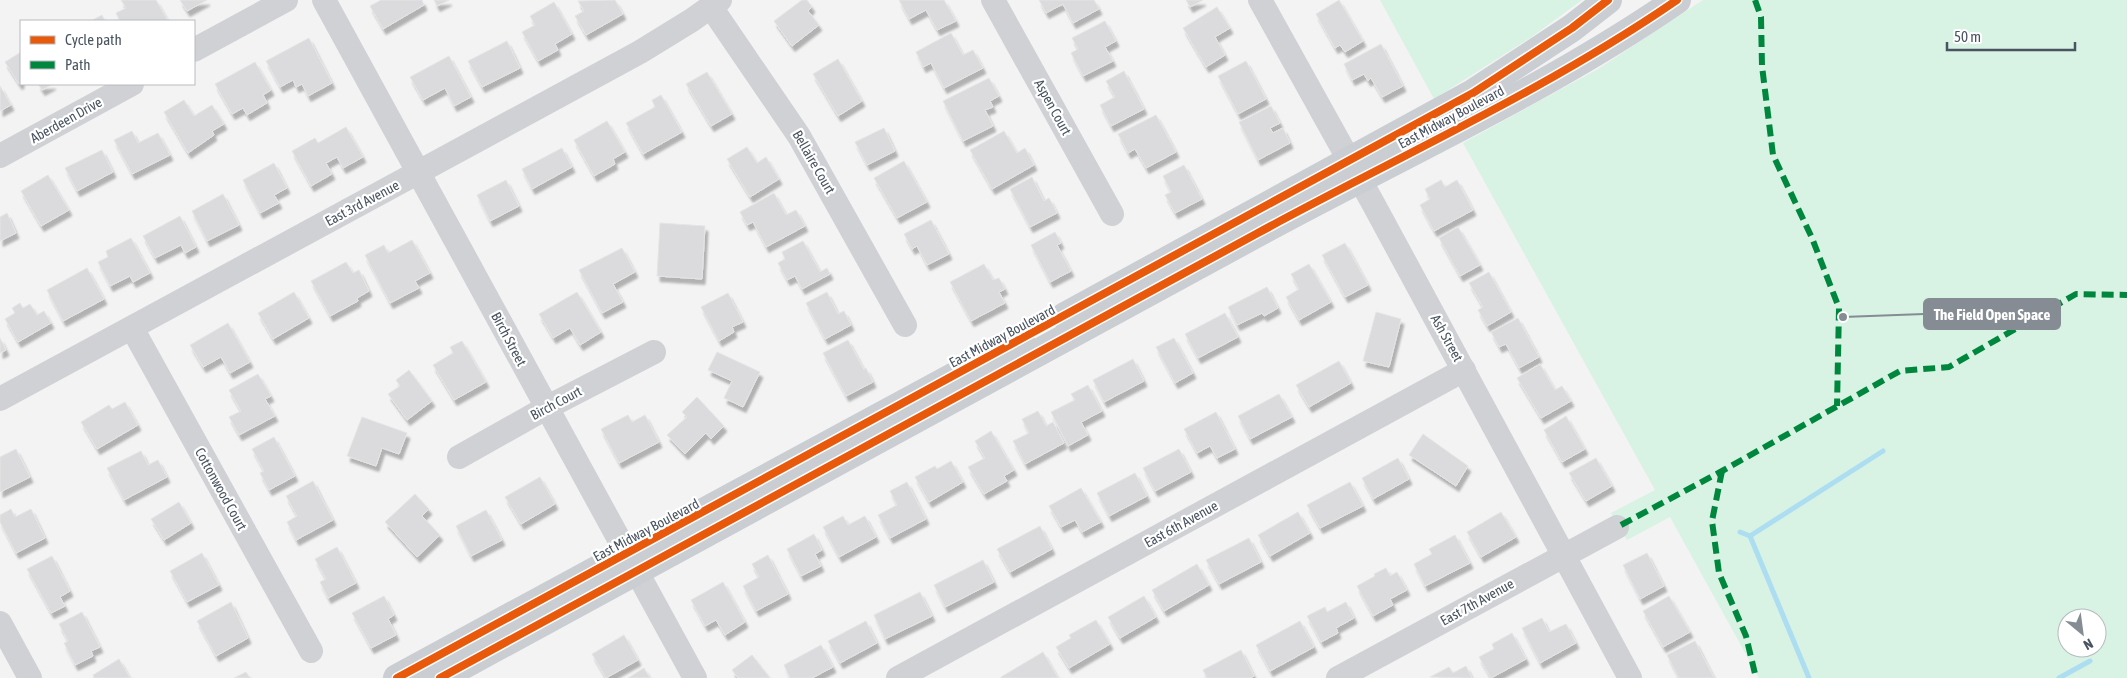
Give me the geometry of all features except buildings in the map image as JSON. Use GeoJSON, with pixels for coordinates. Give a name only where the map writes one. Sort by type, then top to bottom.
{"type":"FeatureCollection","features":[{"type":"Feature","properties":{"kind":"main road","name":"East Midway Boulevard"},"geometry":{"type":"LineString","coordinates":[[397,678],[632,562],[1354,170],[1572,28],[1608,0]]}},
{"type":"Feature","properties":{"kind":"main road","name":"East Midway Boulevard"},"geometry":{"type":"LineString","coordinates":[[1354,170],[1448,134],[1586,58],[1677,0]]}},
{"type":"Feature","properties":{"kind":"main road","name":"East Midway Boulevard"},"geometry":{"type":"LineString","coordinates":[[440,678],[632,562]]}},
{"type":"Feature","properties":{"kind":"street"},"geometry":{"type":"LineString","coordinates":[[195,49],[286,0]]}},
{"type":"Feature","properties":{"kind":"street","name":"Birch Street"},"geometry":{"type":"LineString","coordinates":[[324,0],[695,678]]}},
{"type":"Feature","properties":{"kind":"street","name":"Aspen Court"},"geometry":{"type":"LineString","coordinates":[[993,0],[1112,214]]}},
{"type":"Feature","properties":{"kind":"street","name":"Ash Street"},"geometry":{"type":"LineString","coordinates":[[1260,0],[1565,554],[1630,678]]}},
{"type":"Feature","properties":{"kind":"street","name":"East 3rd Avenue"},"geometry":{"type":"LineString","coordinates":[[0,400],[640,52],[716,3]]}},
{"type":"Feature","properties":{"kind":"street","name":"Bellaire Court"},"geometry":{"type":"LineString","coordinates":[[716,3],[799,136],[905,325]]}},
{"type":"Feature","properties":{"kind":"street","name":"Aberdeen Drive"},"geometry":{"type":"LineString","coordinates":[[0,156],[130,85]]}},
{"type":"Feature","properties":{"kind":"street","name":"Cottonwood Court"},"geometry":{"type":"LineString","coordinates":[[132,328],[311,651]]}},
{"type":"Feature","properties":{"kind":"street","name":"Birch Court"},"geometry":{"type":"LineString","coordinates":[[459,457],[546,408],[654,352]]}},
{"type":"Feature","properties":{"kind":"street","name":"East 6th Avenue"},"geometry":{"type":"LineString","coordinates":[[898,678],[1464,370]]}},
{"type":"Feature","properties":{"kind":"street","name":"East 7th Avenue"},"geometry":{"type":"LineString","coordinates":[[1338,678],[1617,527]]}},
{"type":"Feature","properties":{"kind":"street"},"geometry":{"type":"LineString","coordinates":[[0,623],[30,678]]}},
{"type":"Feature","properties":{"kind":"green space"},"geometry":{"type":"Polygon","coordinates":[[[1380,0],[1582,0],[1530,38],[1434,99],[1380,0]]]}},
{"type":"Feature","properties":{"kind":"green space"},"geometry":{"type":"Polygon","coordinates":[[[1703,0],[2127,0],[2127,678],[1759,678],[1670,517],[1627,540],[1611,513],[1655,490],[1463,143],[1598,69],[1703,0]]]}},
{"type":"Feature","properties":{"kind":"waterway"},"geometry":{"type":"LineString","coordinates":[[1809,678],[1750,536],[1883,451]]}},
{"type":"Feature","properties":{"kind":"waterway"},"geometry":{"type":"LineString","coordinates":[[1740,532],[1750,536]]}},
{"type":"Feature","properties":{"kind":"waterway"},"geometry":{"type":"LineString","coordinates":[[2059,678],[2090,661]]}},
{"type":"Feature","properties":{"kind":"marked path"},"geometry":{"type":"LineString","coordinates":[[1755,0],[1761,17],[1762,66],[1773,155],[1812,238],[1839,308],[1837,406]]}},
{"type":"Feature","properties":{"kind":"marked path"},"geometry":{"type":"LineString","coordinates":[[1621,525],[1722,471],[1900,371],[1949,367],[2076,294],[2127,295]]}},
{"type":"Feature","properties":{"kind":"marked path"},"geometry":{"type":"LineString","coordinates":[[1722,471],[1712,521],[1719,573],[1746,636],[1756,678]]}},
{"type":"Feature","properties":{"kind":"cycle path"},"geometry":{"type":"LineString","coordinates":[[397,678],[1473,93],[1572,28],[1608,0]]}},
{"type":"Feature","properties":{"kind":"cycle path"},"geometry":{"type":"LineString","coordinates":[[440,678],[1256,234],[1523,94],[1627,33],[1677,0]]}},
{"type":"Feature","properties":{"kind":"place","name":"The Field Open Space"},"geometry":{"type":"Point","coordinates":[1843,317]}}]}
